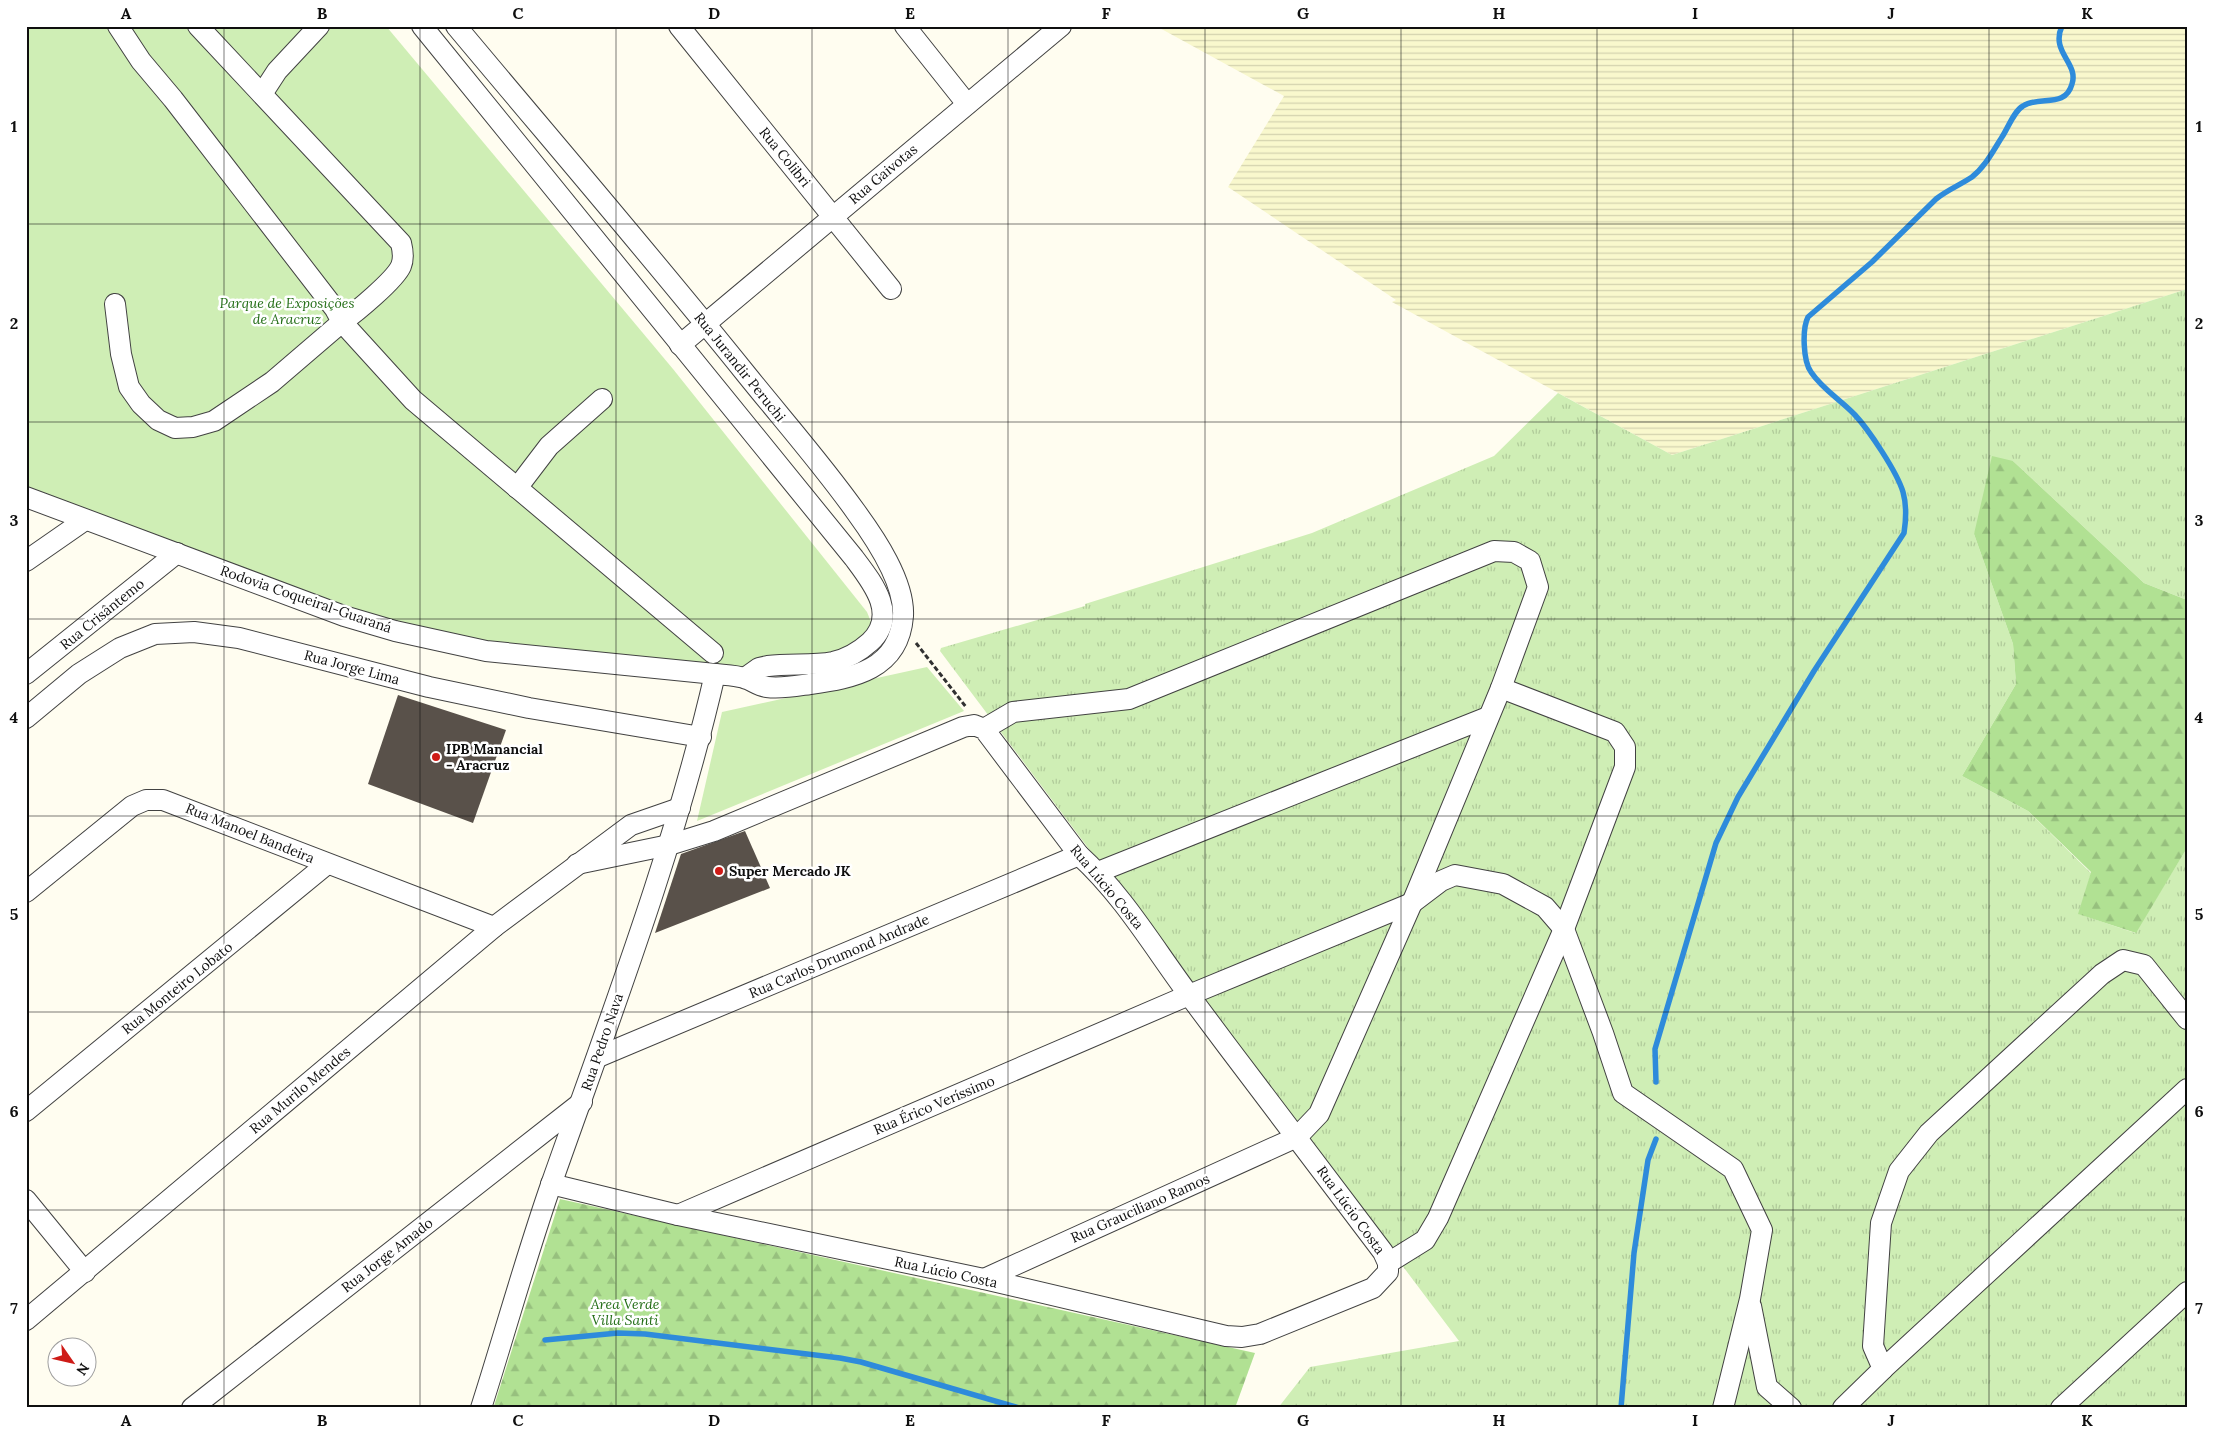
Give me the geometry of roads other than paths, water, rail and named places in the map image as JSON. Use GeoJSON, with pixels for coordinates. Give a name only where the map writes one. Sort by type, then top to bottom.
{"type":"FeatureCollection","features":[{"type":"Feature","properties":{"kind":"street"},"geometry":{"type":"LineString","coordinates":[[118,26],[141,61],[173,99],[336,310],[342,322],[413,400],[713,653]]}},
{"type":"Feature","properties":{"kind":"street"},"geometry":{"type":"LineString","coordinates":[[116,304],[120,354],[129,386],[141,404],[158,420],[175,428],[193,427],[214,422],[272,382],[342,322],[357,312],[402,266],[401,243],[198,26]]}},
{"type":"Feature","properties":{"kind":"street"},"geometry":{"type":"LineString","coordinates":[[262,94],[277,71],[319,26]]}},
{"type":"Feature","properties":{"kind":"street"},"geometry":{"type":"LineString","coordinates":[[422,26],[854,558],[874,586],[880,598],[883,610],[882,621],[875,637],[847,658],[833,662],[794,665],[779,664],[758,668],[745,678]]}},
{"type":"Feature","properties":{"kind":"street","name":"Rua Jurandir Peruchi"},"geometry":{"type":"LineString","coordinates":[[456,26],[705,322],[856,512],[880,550],[899,586],[902,599],[902,624],[894,644],[886,656],[870,670],[839,680],[796,686]]}},
{"type":"Feature","properties":{"kind":"street","name":"Rua Colibri"},"geometry":{"type":"LineString","coordinates":[[679,26],[891,289]]}},
{"type":"Feature","properties":{"kind":"street"},"geometry":{"type":"LineString","coordinates":[[905,26],[967,104]]}},
{"type":"Feature","properties":{"kind":"street","name":"Rua Gaivotas"},"geometry":{"type":"LineString","coordinates":[[680,345],[705,322],[1061,26]]}},
{"type":"Feature","properties":{"kind":"street"},"geometry":{"type":"LineString","coordinates":[[517,488],[549,446],[602,399]]}},
{"type":"Feature","properties":{"kind":"street","name":"Rodovia Coqueiral-Guaraná"},"geometry":{"type":"LineString","coordinates":[[26,497],[344,616],[395,631],[486,651],[715,674],[745,678],[755,684],[766,687],[796,686]]}},
{"type":"Feature","properties":{"kind":"street"},"geometry":{"type":"LineString","coordinates":[[26,560],[85,520]]}},
{"type":"Feature","properties":{"kind":"street"},"geometry":{"type":"LineString","coordinates":[[669,845],[722,828],[963,727],[974,725],[984,729],[1014,712],[1129,699],[1494,551],[1514,552],[1530,561],[1538,587],[1501,688],[1412,903],[1319,1114],[1297,1138]]}},
{"type":"Feature","properties":{"kind":"street","name":"Rua Crisântemo"},"geometry":{"type":"LineString","coordinates":[[26,674],[177,553]]}},
{"type":"Feature","properties":{"kind":"street","name":"Rua Jorge Lima"},"geometry":{"type":"LineString","coordinates":[[26,718],[79,674],[120,648],[155,634],[194,632],[239,638],[429,687],[520,706],[701,737]]}},
{"type":"Feature","properties":{"kind":"street","name":"Rua Pedro Nava"},"geometry":{"type":"LineString","coordinates":[[481,1408],[551,1184],[582,1102],[669,845],[701,737],[715,674]]}},
{"type":"Feature","properties":{"kind":"street"},"geometry":{"type":"LineString","coordinates":[[1388,1263],[1425,1240],[1438,1218],[1564,929],[1625,767],[1625,746],[1615,732],[1501,688]]}},
{"type":"Feature","properties":{"kind":"street"},"geometry":{"type":"LineString","coordinates":[[1098,872],[1488,717]]}},
{"type":"Feature","properties":{"kind":"street","name":"Rua Lúcio Costa"},"geometry":{"type":"LineString","coordinates":[[551,1184],[678,1215],[984,1279],[1211,1334],[1242,1337],[1260,1334],[1374,1288],[1388,1272],[1388,1263],[1383,1252],[1189,995],[1126,908],[1098,872],[1079,855],[984,729]]}},
{"type":"Feature","properties":{"kind":"street","name":"Rua Manoel Bandeira"},"geometry":{"type":"LineString","coordinates":[[26,892],[132,806],[146,800],[162,800],[177,804],[327,864],[494,927]]}},
{"type":"Feature","properties":{"kind":"street","name":"Rua Murilo Mendes"},"geometry":{"type":"LineString","coordinates":[[26,1320],[494,927],[631,825],[680,808]]}},
{"type":"Feature","properties":{"kind":"street","name":"Rua Murilo Mendes"},"geometry":{"type":"LineString","coordinates":[[577,864],[669,845]]}},
{"type":"Feature","properties":{"kind":"street","name":"Rua Carlos Drumond Andrade"},"geometry":{"type":"LineString","coordinates":[[598,1056],[1079,855]]}},
{"type":"Feature","properties":{"kind":"street","name":"Rua Monteiro Lobato"},"geometry":{"type":"LineString","coordinates":[[26,1111],[327,864]]}},
{"type":"Feature","properties":{"kind":"street"},"geometry":{"type":"LineString","coordinates":[[1412,903],[1441,881],[1455,875],[1504,884],[1545,907],[1564,929],[1623,1093],[1733,1169],[1762,1230],[1750,1299],[1723,1408]]}},
{"type":"Feature","properties":{"kind":"street","name":"Rua Érico Veríssimo"},"geometry":{"type":"LineString","coordinates":[[678,1215],[1189,995],[1412,903]]}},
{"type":"Feature","properties":{"kind":"street"},"geometry":{"type":"LineString","coordinates":[[1883,1369],[1873,1346],[1881,1223],[1899,1170],[1929,1133],[2102,974],[2123,960],[2144,965],[2187,1019]]}},
{"type":"Feature","properties":{"kind":"street"},"geometry":{"type":"LineString","coordinates":[[1843,1408],[2187,1089]]}},
{"type":"Feature","properties":{"kind":"street","name":"Rua Jorge Amado"},"geometry":{"type":"LineString","coordinates":[[192,1408],[582,1102]]}},
{"type":"Feature","properties":{"kind":"street","name":"Rua Grauciliano Ramos"},"geometry":{"type":"LineString","coordinates":[[984,1279],[1297,1138]]}},
{"type":"Feature","properties":{"kind":"street"},"geometry":{"type":"LineString","coordinates":[[26,1200],[85,1272]]}},
{"type":"Feature","properties":{"kind":"street"},"geometry":{"type":"LineString","coordinates":[[2061,1408],[2187,1292]]}},
{"type":"Feature","properties":{"kind":"street"},"geometry":{"type":"LineString","coordinates":[[1750,1299],[1767,1387],[1791,1408]]}},
{"type":"Feature","properties":{"kind":"waterway"},"geometry":{"type":"LineString","coordinates":[[1656,1082],[1655,1049],[1716,843],[1738,797],[1814,671],[1904,533],[1906,513],[1903,492],[1889,463],[1861,422],[1821,384],[1808,367],[1804,345],[1806,322],[1808,317],[1872,262],[1936,199],[1977,173],[1989,158],[2020,108],[2037,101],[2058,99],[2069,92],[2073,77],[2072,70],[2059,43],[2062,26]]}},
{"type":"Feature","properties":{"kind":"waterway"},"geometry":{"type":"LineString","coordinates":[[1621,1408],[1634,1253],[1648,1160],[1656,1139]]}},
{"type":"Feature","properties":{"kind":"waterway"},"geometry":{"type":"LineString","coordinates":[[545,1340],[618,1333],[645,1334],[840,1358],[861,1362],[1019,1408]]}},
{"type":"Feature","properties":{"kind":"place","name":"IPB Manancial - Aracruz"},"geometry":{"type":"Point","coordinates":[436,757]}},
{"type":"Feature","properties":{"kind":"place","name":"Super Mercado JK"},"geometry":{"type":"Point","coordinates":[719,871]}},
{"type":"Feature","properties":{"kind":"park label","name":"Parque de Exposições de Aracruz"},"geometry":{"type":"Point","coordinates":[287,312]}},
{"type":"Feature","properties":{"kind":"park label","name":"Area Verde Villa Santi"},"geometry":{"type":"Point","coordinates":[625,1312]}}]}
